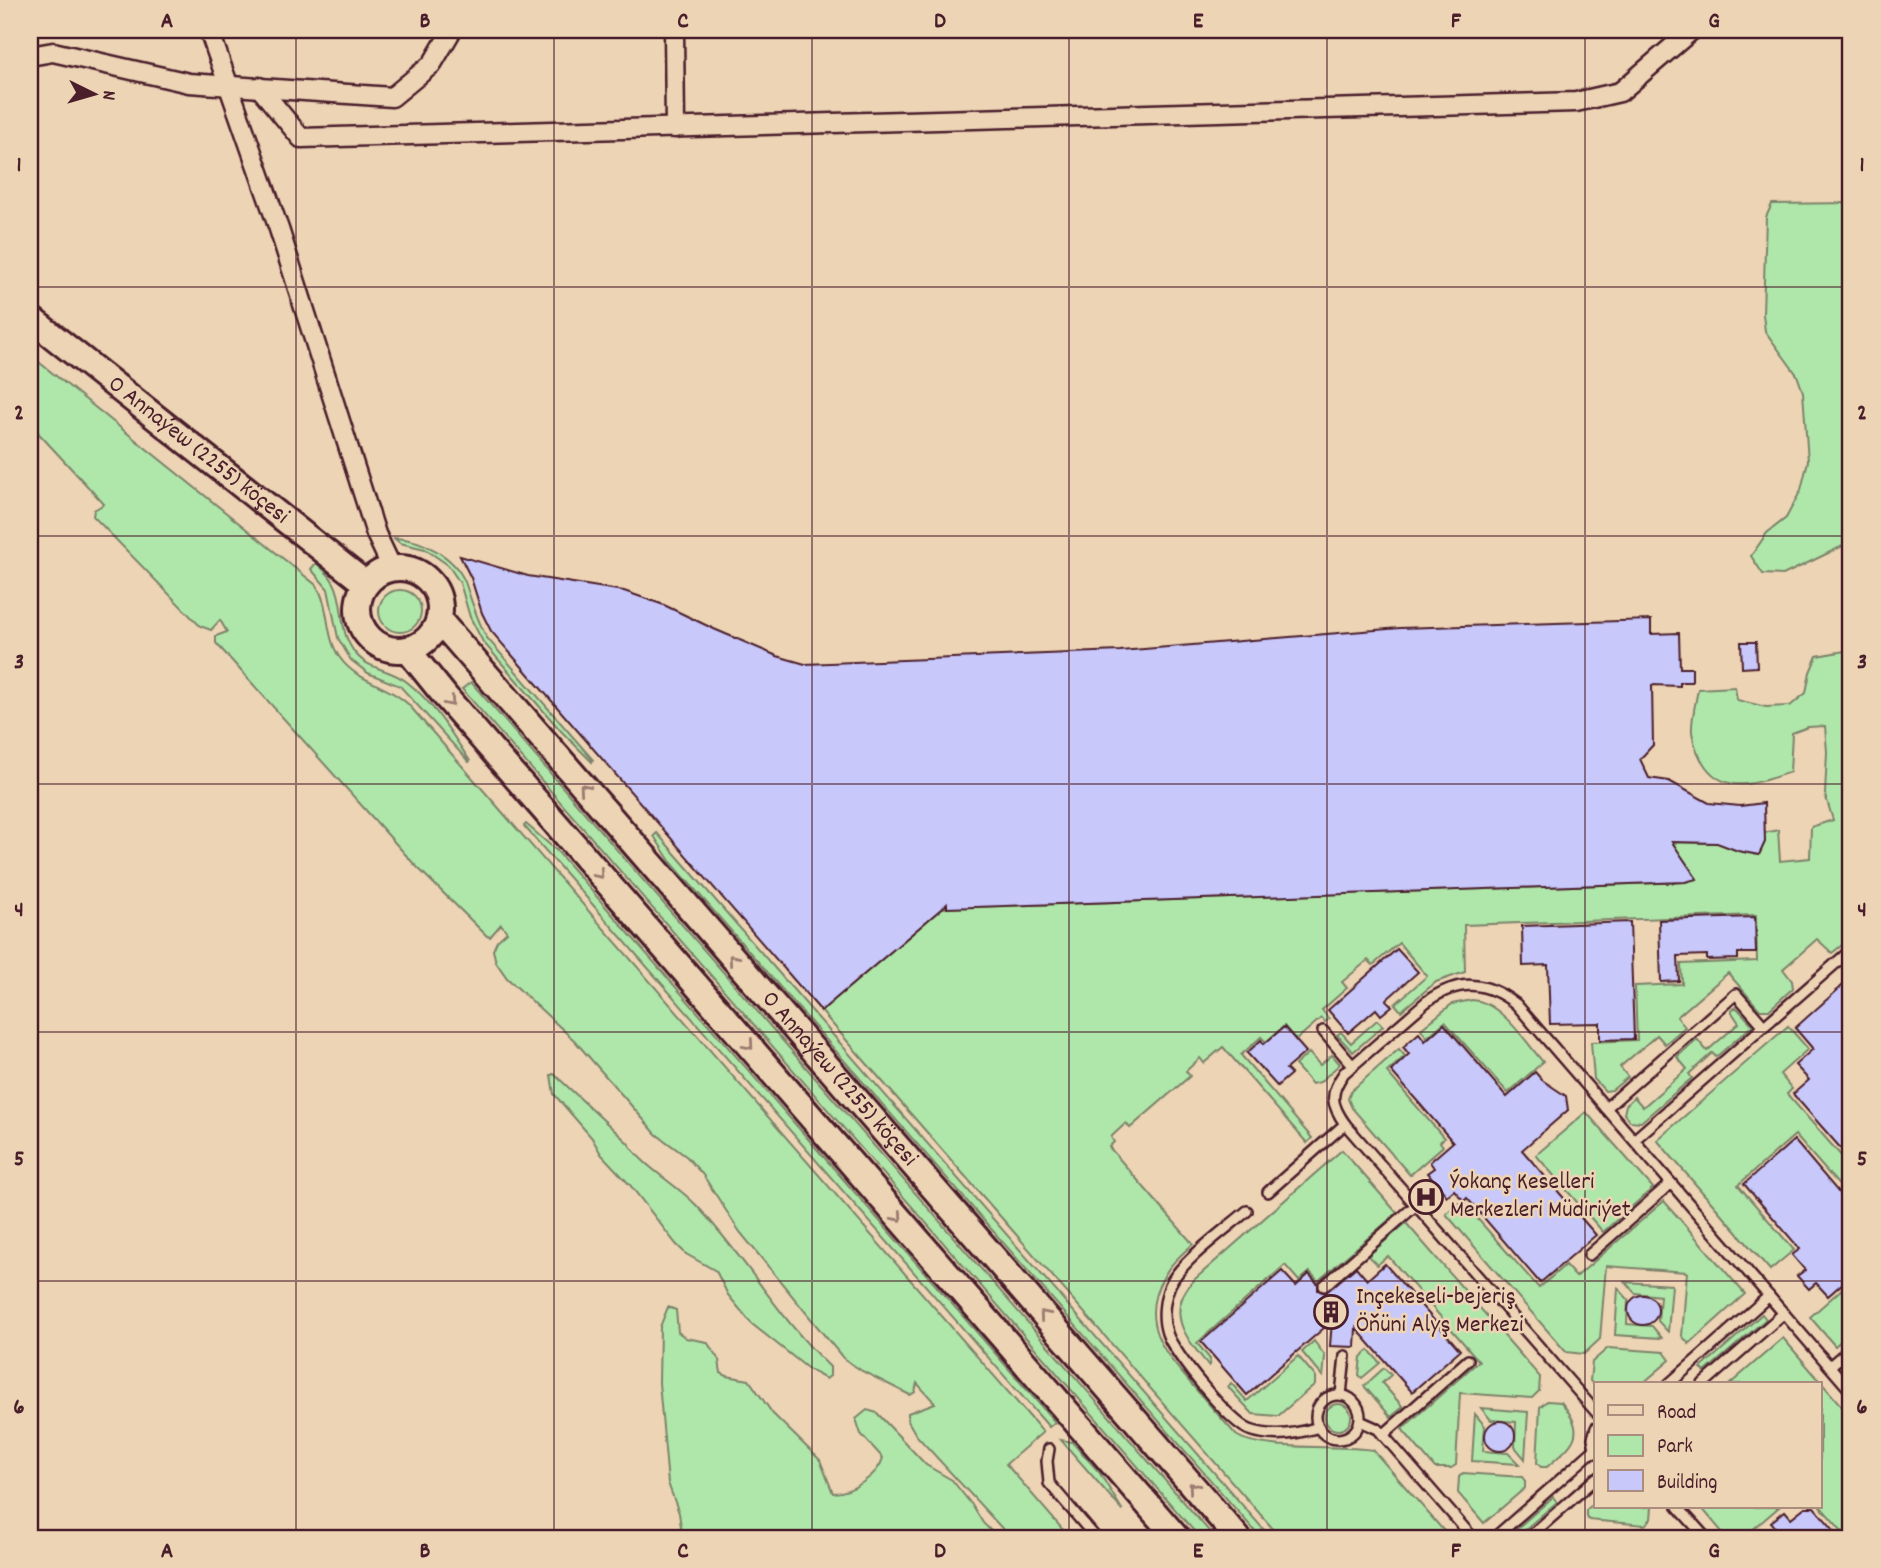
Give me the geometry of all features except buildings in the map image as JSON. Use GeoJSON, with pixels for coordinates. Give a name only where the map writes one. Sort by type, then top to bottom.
{"type":"FeatureCollection","features":[{"type":"Feature","properties":{"kind":"main road","name":"O Annaýew (2255) köçesi"},"geometry":{"type":"LineString","coordinates":[[30,318],[366,584]]}},
{"type":"Feature","properties":{"kind":"main road"},"geometry":{"type":"LineString","coordinates":[[392,568],[419,572],[430,581],[437,593],[440,607],[439,620],[427,639],[407,649],[384,647],[366,633],[358,611],[359,599],[366,584],[381,572],[392,568]]}},
{"type":"Feature","properties":{"kind":"main road","name":"O Annaýew (2255) köçesi"},"geometry":{"type":"LineString","coordinates":[[439,620],[1238,1538]]}},
{"type":"Feature","properties":{"kind":"main road","name":"O Annaýew (2255) köçesi"},"geometry":{"type":"LineString","coordinates":[[407,649],[1177,1538]]}},
{"type":"Feature","properties":{"kind":"street"},"geometry":{"type":"LineString","coordinates":[[209,30],[279,229],[376,534],[392,568]]}},
{"type":"Feature","properties":{"kind":"street"},"geometry":{"type":"LineString","coordinates":[[30,55],[53,52],[189,83],[392,97],[432,64],[452,30]]}},
{"type":"Feature","properties":{"kind":"street"},"geometry":{"type":"LineString","coordinates":[[674,30],[675,128]]}},
{"type":"Feature","properties":{"kind":"street"},"geometry":{"type":"LineString","coordinates":[[260,87],[302,138],[1576,102],[1620,92],[1692,30]]}},
{"type":"Feature","properties":{"kind":"lane"},"geometry":{"type":"LineString","coordinates":[[1634,1140],[1851,950]]}},
{"type":"Feature","properties":{"kind":"lane"},"geometry":{"type":"LineString","coordinates":[[1594,1410],[1336,1111],[1333,1096],[1336,1084],[1353,1066],[1439,992],[1456,986],[1488,987],[1504,994],[1516,1004],[1851,1391]]}},
{"type":"Feature","properties":{"kind":"lane"},"geometry":{"type":"LineString","coordinates":[[1606,1108],[1736,994],[1764,1026]]}},
{"type":"Feature","properties":{"kind":"lane"},"geometry":{"type":"LineString","coordinates":[[1323,1031],[1353,1066]]}},
{"type":"Feature","properties":{"kind":"lane"},"geometry":{"type":"LineString","coordinates":[[1268,1192],[1345,1124]]}},
{"type":"Feature","properties":{"kind":"lane"},"geometry":{"type":"LineString","coordinates":[[1589,1255],[1671,1183]]}},
{"type":"Feature","properties":{"kind":"lane"},"geometry":{"type":"LineString","coordinates":[[1324,1286],[1416,1205]]}},
{"type":"Feature","properties":{"kind":"lane"},"geometry":{"type":"LineString","coordinates":[[1247,1210],[1175,1276],[1164,1310],[1167,1333],[1177,1354],[1230,1415],[1247,1430],[1288,1434],[1319,1427]]}},
{"type":"Feature","properties":{"kind":"lane"},"geometry":{"type":"LineString","coordinates":[[1672,1382],[1769,1296]]}},
{"type":"Feature","properties":{"kind":"lane"},"geometry":{"type":"LineString","coordinates":[[1705,1382],[1784,1313]]}},
{"type":"Feature","properties":{"kind":"lane"},"geometry":{"type":"LineString","coordinates":[[1830,1366],[1851,1348]]}},
{"type":"Feature","properties":{"kind":"lane"},"geometry":{"type":"LineString","coordinates":[[1341,1395],[1345,1356]]}},
{"type":"Feature","properties":{"kind":"lane"},"geometry":{"type":"LineString","coordinates":[[1383,1435],[1468,1360]]}},
{"type":"Feature","properties":{"kind":"lane"},"geometry":{"type":"LineString","coordinates":[[1341,1395],[1348,1397],[1358,1407],[1360,1421],[1353,1434],[1340,1439],[1326,1435],[1319,1427],[1316,1416],[1327,1398],[1341,1395]]}},
{"type":"Feature","properties":{"kind":"lane"},"geometry":{"type":"LineString","coordinates":[[1360,1421],[1370,1424],[1383,1435],[1473,1538]]}},
{"type":"Feature","properties":{"kind":"lane"},"geometry":{"type":"LineString","coordinates":[[1049,1449],[1049,1483],[1096,1538]]}},
{"type":"Feature","properties":{"kind":"lane"},"geometry":{"type":"LineString","coordinates":[[1494,1538],[1594,1453]]}},
{"type":"Feature","properties":{"kind":"lane"},"geometry":{"type":"LineString","coordinates":[[1528,1538],[1594,1480]]}},
{"type":"Feature","properties":{"kind":"lane"},"geometry":{"type":"LineString","coordinates":[[1679,1508],[1706,1538]]}},
{"type":"Feature","properties":{"kind":"green space"},"geometry":{"type":"Polygon","coordinates":[[[1851,203],[1851,542],[1783,575],[1763,574],[1751,556],[1767,533],[1786,518],[1801,490],[1808,461],[1803,392],[1797,375],[1765,331],[1763,314],[1766,217],[1772,204],[1851,203]]]}},
{"type":"Feature","properties":{"kind":"green space"},"geometry":{"type":"Polygon","coordinates":[[[30,355],[316,585],[324,602],[332,640],[340,658],[363,678],[408,704],[1043,1432],[1006,1464],[1070,1538],[1008,1538],[916,1435],[908,1421],[908,1413],[935,1403],[917,1383],[915,1392],[910,1395],[862,1371],[843,1358],[740,1232],[703,1175],[687,1157],[656,1134],[575,1041],[507,978],[496,962],[493,950],[497,941],[507,932],[501,924],[490,937],[487,936],[414,864],[216,643],[216,636],[227,632],[220,620],[211,630],[200,626],[93,516],[94,510],[104,504],[30,424],[30,355]]]}},
{"type":"Feature","properties":{"kind":"green space"},"geometry":{"type":"Polygon","coordinates":[[[394,538],[426,546],[453,564],[465,582],[487,638],[592,762],[483,642],[470,617],[460,583],[448,565],[425,549],[400,543],[394,538]]]}},
{"type":"Feature","properties":{"kind":"green space"},"geometry":{"type":"Polygon","coordinates":[[[316,563],[328,575],[338,592],[346,636],[356,654],[367,663],[401,678],[417,690],[442,719],[469,762],[400,686],[368,673],[351,660],[338,638],[328,589],[311,569],[316,563]]]}},
{"type":"Feature","properties":{"kind":"green space"},"geometry":{"type":"Polygon","coordinates":[[[400,590],[415,596],[421,611],[415,626],[400,632],[385,626],[379,611],[385,596],[400,590]]]}},
{"type":"Feature","properties":{"kind":"green space"},"geometry":{"type":"Polygon","coordinates":[[[1851,650],[1851,938],[1832,953],[1817,939],[1783,969],[1792,981],[1793,988],[1769,1010],[1760,1010],[1728,973],[1677,1017],[1685,1027],[1665,1044],[1657,1035],[1620,1067],[1628,1077],[1612,1090],[1605,1091],[1594,1079],[1591,1042],[1637,1040],[1635,986],[1682,984],[1681,964],[1757,961],[1756,915],[1464,925],[1465,972],[1436,982],[1401,1011],[1395,1004],[1427,976],[1399,943],[1373,965],[1368,960],[1342,982],[1347,988],[1322,1010],[1329,1019],[1325,1022],[1321,1018],[1296,1040],[1284,1026],[1266,1042],[1261,1037],[1241,1055],[1312,1138],[1307,1143],[1223,1047],[1204,1063],[1200,1058],[1186,1071],[1190,1076],[1130,1128],[1126,1123],[1111,1137],[1114,1142],[1109,1147],[1193,1244],[1167,1271],[1156,1292],[1153,1308],[1157,1336],[1182,1374],[1236,1435],[1248,1440],[1281,1446],[1373,1450],[1450,1538],[1281,1538],[821,1011],[942,908],[1685,882],[1643,842],[1717,843],[1778,830],[1780,861],[1810,858],[1811,827],[1833,820],[1825,794],[1825,726],[1808,727],[1792,733],[1790,772],[1745,784],[1724,781],[1706,767],[1694,742],[1692,722],[1698,689],[1735,687],[1737,700],[1766,707],[1790,706],[1806,693],[1810,672],[1817,656],[1851,650]]]}},
{"type":"Feature","properties":{"kind":"green space"},"geometry":{"type":"Polygon","coordinates":[[[471,682],[1215,1538],[1200,1538],[462,689],[471,682]]]}},
{"type":"Feature","properties":{"kind":"green space"},"geometry":{"type":"Polygon","coordinates":[[[526,824],[557,851],[1055,1422],[1049,1427],[524,826],[526,824]]]}},
{"type":"Feature","properties":{"kind":"green space"},"geometry":{"type":"Polygon","coordinates":[[[657,833],[1271,1538],[1261,1538],[670,861],[654,836],[657,833]]]}},
{"type":"Feature","properties":{"kind":"green space"},"geometry":{"type":"Polygon","coordinates":[[[1472,1000],[1493,1007],[1543,1062],[1508,1093],[1445,1022],[1427,1037],[1421,1029],[1452,1004],[1472,1000]]]}},
{"type":"Feature","properties":{"kind":"green space"},"geometry":{"type":"Polygon","coordinates":[[[1736,1007],[1753,1025],[1716,1057],[1712,1053],[1689,1074],[1692,1078],[1641,1122],[1630,1121],[1624,1114],[1626,1105],[1634,1097],[1643,1107],[1687,1069],[1677,1057],[1697,1039],[1707,1051],[1739,1023],[1731,1011],[1736,1007]]]}},
{"type":"Feature","properties":{"kind":"green space"},"geometry":{"type":"Polygon","coordinates":[[[1377,1020],[1383,1026],[1353,1052],[1337,1035],[1341,1032],[1351,1043],[1377,1020]]]}},
{"type":"Feature","properties":{"kind":"green space"},"geometry":{"type":"Polygon","coordinates":[[[1788,1026],[1808,1049],[1780,1074],[1792,1089],[1787,1094],[1851,1167],[1851,1199],[1795,1135],[1738,1185],[1794,1250],[1770,1270],[1657,1140],[1788,1026]]]}},
{"type":"Feature","properties":{"kind":"green space"},"geometry":{"type":"Polygon","coordinates":[[[1399,1049],[1405,1056],[1387,1072],[1444,1138],[1440,1142],[1443,1146],[1410,1175],[1352,1108],[1348,1099],[1351,1091],[1399,1049]]]}},
{"type":"Feature","properties":{"kind":"green space"},"geometry":{"type":"Polygon","coordinates":[[[1309,1053],[1320,1065],[1332,1055],[1340,1064],[1320,1082],[1312,1084],[1295,1065],[1309,1053]]]}},
{"type":"Feature","properties":{"kind":"green space"},"geometry":{"type":"Polygon","coordinates":[[[554,1074],[628,1143],[642,1160],[696,1205],[794,1328],[830,1367],[830,1376],[826,1379],[811,1371],[752,1324],[728,1295],[716,1271],[686,1254],[676,1244],[554,1094],[551,1075],[554,1074]]]}},
{"type":"Feature","properties":{"kind":"green space"},"geometry":{"type":"Polygon","coordinates":[[[1586,1112],[1653,1188],[1603,1232],[1536,1155],[1586,1112]]]}},
{"type":"Feature","properties":{"kind":"green space"},"geometry":{"type":"Polygon","coordinates":[[[1342,1150],[1397,1213],[1318,1281],[1310,1272],[1299,1281],[1285,1265],[1197,1343],[1210,1359],[1209,1366],[1181,1324],[1180,1303],[1185,1291],[1195,1279],[1342,1150]]]}},
{"type":"Feature","properties":{"kind":"green space"},"geometry":{"type":"Polygon","coordinates":[[[1664,1201],[1745,1294],[1689,1344],[1682,1336],[1687,1272],[1606,1266],[1600,1339],[1584,1354],[1566,1352],[1446,1214],[1458,1203],[1468,1208],[1539,1288],[1565,1265],[1576,1277],[1664,1201]]]}},
{"type":"Feature","properties":{"kind":"green space"},"geometry":{"type":"Polygon","coordinates":[[[1406,1223],[1540,1377],[1539,1391],[1532,1398],[1460,1393],[1456,1465],[1451,1468],[1435,1468],[1402,1429],[1479,1361],[1388,1256],[1377,1265],[1368,1256],[1406,1223]]]}},
{"type":"Feature","properties":{"kind":"green space"},"geometry":{"type":"Polygon","coordinates":[[[1851,1281],[1851,1332],[1835,1346],[1810,1317],[1851,1281]]]}},
{"type":"Feature","properties":{"kind":"green space"},"geometry":{"type":"Polygon","coordinates":[[[1625,1282],[1672,1285],[1668,1332],[1658,1321],[1660,1296],[1635,1293],[1625,1282]]]}},
{"type":"Feature","properties":{"kind":"green space"},"geometry":{"type":"Polygon","coordinates":[[[1618,1288],[1628,1299],[1627,1324],[1652,1326],[1662,1338],[1615,1335],[1618,1288]]]}},
{"type":"Feature","properties":{"kind":"green space"},"geometry":{"type":"Polygon","coordinates":[[[668,1307],[676,1310],[678,1332],[686,1338],[707,1342],[719,1360],[721,1373],[749,1380],[773,1414],[820,1460],[833,1493],[848,1490],[863,1482],[876,1471],[883,1458],[861,1434],[856,1419],[867,1410],[877,1413],[926,1465],[952,1480],[983,1523],[998,1538],[671,1538],[682,1534],[679,1513],[668,1483],[659,1383],[660,1327],[668,1307]]]}},
{"type":"Feature","properties":{"kind":"green space"},"geometry":{"type":"Polygon","coordinates":[[[1762,1314],[1766,1319],[1705,1372],[1701,1368],[1762,1314]]]}},
{"type":"Feature","properties":{"kind":"green space"},"geometry":{"type":"Polygon","coordinates":[[[1783,1338],[1821,1382],[1732,1382],[1783,1338]]]}},
{"type":"Feature","properties":{"kind":"green space"},"geometry":{"type":"Polygon","coordinates":[[[1314,1341],[1325,1356],[1323,1377],[1302,1352],[1314,1341]]]}},
{"type":"Feature","properties":{"kind":"green space"},"geometry":{"type":"Polygon","coordinates":[[[1608,1348],[1664,1352],[1670,1360],[1644,1382],[1594,1382],[1594,1385],[1590,1381],[1592,1362],[1608,1348]]]}},
{"type":"Feature","properties":{"kind":"green space"},"geometry":{"type":"Polygon","coordinates":[[[1369,1350],[1380,1363],[1362,1378],[1359,1375],[1361,1357],[1369,1350]]]}},
{"type":"Feature","properties":{"kind":"green space"},"geometry":{"type":"Polygon","coordinates":[[[1298,1356],[1315,1376],[1315,1384],[1278,1416],[1253,1414],[1228,1387],[1231,1383],[1247,1401],[1298,1356]]]}},
{"type":"Feature","properties":{"kind":"green space"},"geometry":{"type":"Polygon","coordinates":[[[1384,1368],[1391,1375],[1382,1383],[1403,1407],[1391,1417],[1364,1386],[1384,1368]]]}},
{"type":"Feature","properties":{"kind":"green space"},"geometry":{"type":"Polygon","coordinates":[[[1822,1383],[1851,1417],[1851,1538],[1848,1538],[1822,1508],[1822,1383]]]}},
{"type":"Feature","properties":{"kind":"green space"},"geometry":{"type":"Polygon","coordinates":[[[1547,1401],[1561,1402],[1576,1430],[1574,1438],[1564,1451],[1547,1467],[1541,1467],[1537,1463],[1540,1407],[1547,1401]]]}},
{"type":"Feature","properties":{"kind":"green space"},"geometry":{"type":"Polygon","coordinates":[[[1338,1404],[1347,1408],[1351,1417],[1347,1426],[1338,1430],[1329,1426],[1325,1417],[1329,1408],[1338,1404]]]}},
{"type":"Feature","properties":{"kind":"green space"},"geometry":{"type":"Polygon","coordinates":[[[1481,1408],[1528,1412],[1525,1459],[1515,1447],[1516,1422],[1491,1420],[1481,1408]]]}},
{"type":"Feature","properties":{"kind":"green space"},"geometry":{"type":"Polygon","coordinates":[[[1475,1414],[1485,1426],[1483,1451],[1508,1453],[1519,1464],[1472,1461],[1475,1414]]]}},
{"type":"Feature","properties":{"kind":"green space"},"geometry":{"type":"Polygon","coordinates":[[[1061,1440],[1072,1442],[1099,1472],[1123,1511],[1061,1440]]]}},
{"type":"Feature","properties":{"kind":"green space"},"geometry":{"type":"Polygon","coordinates":[[[1463,1473],[1522,1477],[1525,1488],[1484,1523],[1458,1493],[1459,1477],[1463,1473]]]}},
{"type":"Feature","properties":{"kind":"green space"},"geometry":{"type":"Polygon","coordinates":[[[1553,1497],[1557,1502],[1515,1538],[1506,1538],[1553,1497]]]}},
{"type":"Feature","properties":{"kind":"green space"},"geometry":{"type":"Polygon","coordinates":[[[1594,1504],[1594,1508],[1652,1508],[1651,1519],[1645,1525],[1589,1520],[1586,1510],[1594,1504]]]}},
{"type":"Feature","properties":{"kind":"green space"},"geometry":{"type":"Polygon","coordinates":[[[1702,1508],[1778,1508],[1743,1538],[1727,1538],[1702,1508]]]}},
{"type":"Feature","properties":{"kind":"place","name":"Ýokanç Keselleri Merkezleri Müdiriýet"},"geometry":{"type":"Point","coordinates":[1426,1197]}},
{"type":"Feature","properties":{"kind":"place","name":"Inçekeseli-bejeriş Öňüni Alyş Merkezi"},"geometry":{"type":"Point","coordinates":[1331,1312]}}]}
